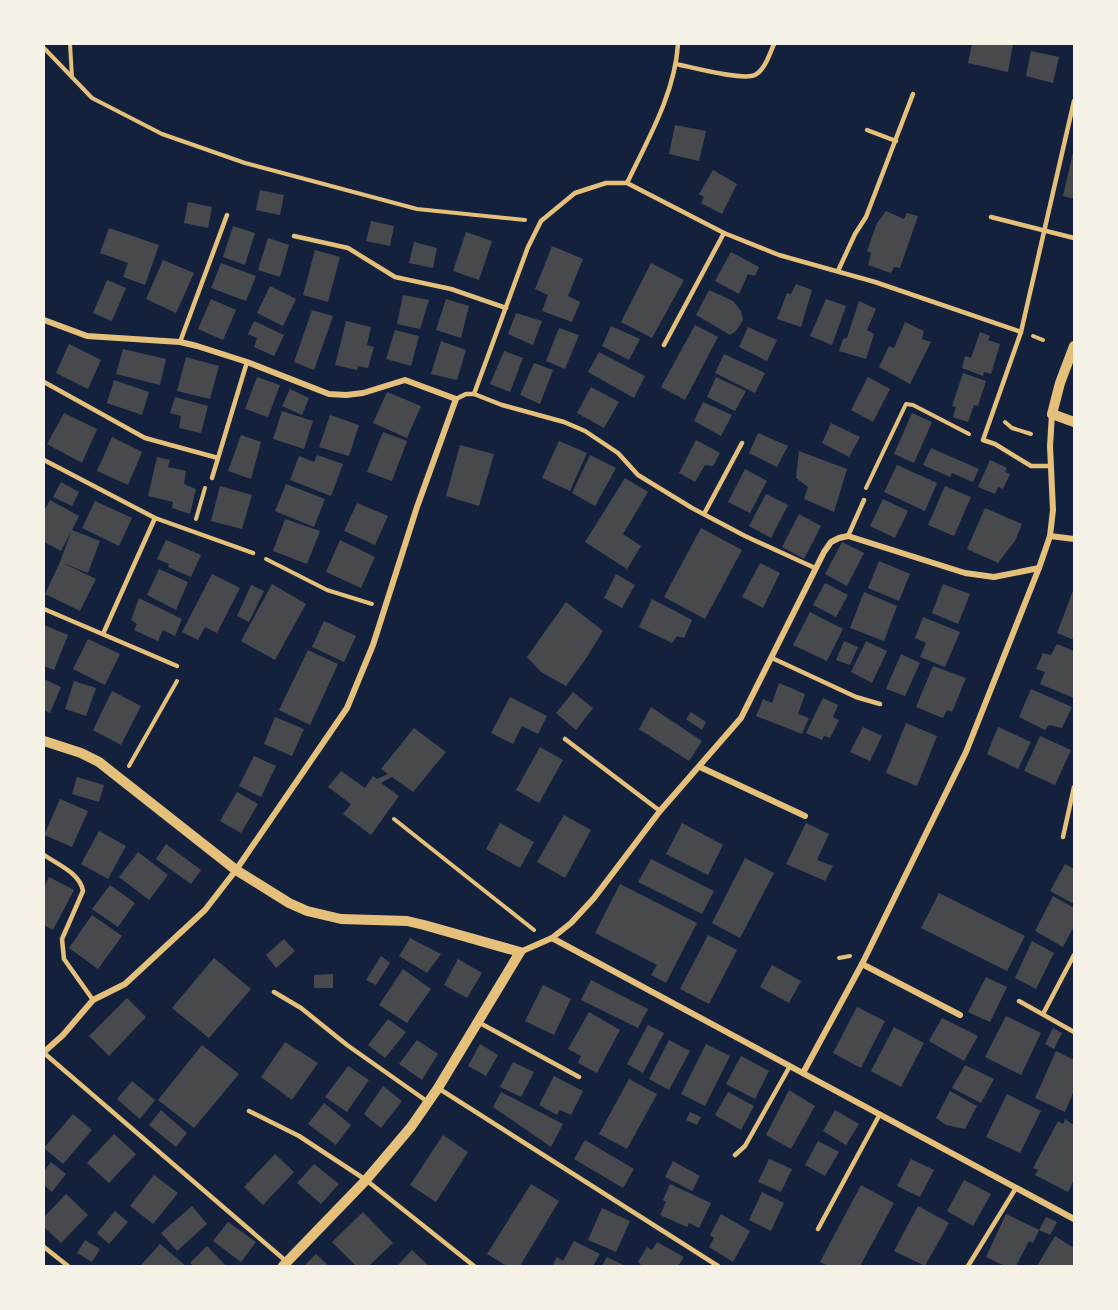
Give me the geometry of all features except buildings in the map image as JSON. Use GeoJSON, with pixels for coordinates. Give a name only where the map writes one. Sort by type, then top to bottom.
{"type":"FeatureCollection","features":[{"type":"Feature","properties":{"kind":"street"},"geometry":{"type":"LineString","coordinates":[[44,320],[87,336],[180,342],[247,362],[330,394],[363,393],[405,380],[456,399],[365,666],[347,708],[236,870],[205,910],[125,984],[93,1000],[44,1053]]}},
{"type":"Feature","properties":{"kind":"street"},"geometry":{"type":"LineString","coordinates":[[803,1074],[862,963],[966,752],[1039,568],[1050,536],[1053,510],[1052,414],[1060,383],[1074,346]]}},
{"type":"Feature","properties":{"kind":"street"},"geometry":{"type":"LineString","coordinates":[[1052,414],[1074,422]]}},
{"type":"Feature","properties":{"kind":"street"},"geometry":{"type":"LineString","coordinates":[[285,1264],[366,1180],[411,1127],[438,1088],[520,952],[549,938],[571,923],[594,898],[660,811],[741,718],[815,568],[831,542],[848,536],[965,573],[994,577],[1039,568]]}},
{"type":"Feature","properties":{"kind":"street"},"geometry":{"type":"LineString","coordinates":[[1050,536],[1074,539]]}},
{"type":"Feature","properties":{"kind":"street"},"geometry":{"type":"LineString","coordinates":[[44,741],[81,753],[99,762],[236,870],[289,903],[317,914],[341,919],[407,921],[520,952]]}},
{"type":"Feature","properties":{"kind":"street"},"geometry":{"type":"LineString","coordinates":[[700,767],[805,816]]}},
{"type":"Feature","properties":{"kind":"street"},"geometry":{"type":"LineString","coordinates":[[549,938],[1074,1220]]}},
{"type":"Feature","properties":{"kind":"street"},"geometry":{"type":"LineString","coordinates":[[862,963],[960,1015]]}},
{"type":"Feature","properties":{"kind":"lane"},"geometry":{"type":"LineString","coordinates":[[627,183],[672,82],[678,44]]}},
{"type":"Feature","properties":{"kind":"lane"},"geometry":{"type":"LineString","coordinates":[[676,64],[739,76],[755,75],[763,67],[774,44]]}},
{"type":"Feature","properties":{"kind":"lane"},"geometry":{"type":"LineString","coordinates":[[838,271],[855,234],[866,217],[913,94]]}},
{"type":"Feature","properties":{"kind":"lane"},"geometry":{"type":"LineString","coordinates":[[1051,466],[1031,466],[983,440],[1021,332],[1074,101]]}},
{"type":"Feature","properties":{"kind":"lane"},"geometry":{"type":"LineString","coordinates":[[867,130],[896,141]]}},
{"type":"Feature","properties":{"kind":"lane"},"geometry":{"type":"LineString","coordinates":[[474,394],[528,247],[541,221],[575,194],[606,183],[627,183],[724,232],[779,255],[875,282],[1021,332]]}},
{"type":"Feature","properties":{"kind":"lane"},"geometry":{"type":"LineString","coordinates":[[180,342],[227,215]]}},
{"type":"Feature","properties":{"kind":"lane"},"geometry":{"type":"LineString","coordinates":[[991,217],[1074,238]]}},
{"type":"Feature","properties":{"kind":"lane"},"geometry":{"type":"LineString","coordinates":[[664,345],[724,232]]}},
{"type":"Feature","properties":{"kind":"lane"},"geometry":{"type":"LineString","coordinates":[[294,236],[348,248],[395,277],[451,290],[506,308]]}},
{"type":"Feature","properties":{"kind":"lane"},"geometry":{"type":"LineString","coordinates":[[212,478],[247,362]]}},
{"type":"Feature","properties":{"kind":"lane"},"geometry":{"type":"LineString","coordinates":[[44,382],[145,438],[218,458]]}},
{"type":"Feature","properties":{"kind":"lane"},"geometry":{"type":"LineString","coordinates":[[456,399],[466,394],[474,394],[502,405],[564,422],[595,436],[618,453],[638,475],[745,536],[815,568]]}},
{"type":"Feature","properties":{"kind":"lane"},"geometry":{"type":"LineString","coordinates":[[704,514],[742,443]]}},
{"type":"Feature","properties":{"kind":"lane"},"geometry":{"type":"LineString","coordinates":[[44,460],[155,518],[253,553]]}},
{"type":"Feature","properties":{"kind":"lane"},"geometry":{"type":"LineString","coordinates":[[848,536],[864,500]]}},
{"type":"Feature","properties":{"kind":"lane"},"geometry":{"type":"LineString","coordinates":[[103,634],[155,518]]}},
{"type":"Feature","properties":{"kind":"lane"},"geometry":{"type":"LineString","coordinates":[[44,609],[177,666]]}},
{"type":"Feature","properties":{"kind":"lane"},"geometry":{"type":"LineString","coordinates":[[772,658],[856,697],[880,704]]}},
{"type":"Feature","properties":{"kind":"lane"},"geometry":{"type":"LineString","coordinates":[[565,739],[660,811]]}},
{"type":"Feature","properties":{"kind":"lane"},"geometry":{"type":"LineString","coordinates":[[1063,837],[1074,787]]}},
{"type":"Feature","properties":{"kind":"lane"},"geometry":{"type":"LineString","coordinates":[[44,855],[78,878],[82,884],[83,891],[62,939],[62,950],[64,958],[93,1000]]}},
{"type":"Feature","properties":{"kind":"lane"},"geometry":{"type":"LineString","coordinates":[[1043,1014],[1074,955]]}},
{"type":"Feature","properties":{"kind":"lane"},"geometry":{"type":"LineString","coordinates":[[274,992],[301,1008],[347,1045],[428,1102]]}},
{"type":"Feature","properties":{"kind":"lane"},"geometry":{"type":"LineString","coordinates":[[1019,1001],[1074,1032]]}},
{"type":"Feature","properties":{"kind":"lane"},"geometry":{"type":"LineString","coordinates":[[478,1022],[579,1077]]}},
{"type":"Feature","properties":{"kind":"lane"},"geometry":{"type":"LineString","coordinates":[[44,1053],[285,1264]]}},
{"type":"Feature","properties":{"kind":"lane"},"geometry":{"type":"LineString","coordinates":[[735,1155],[745,1146],[790,1066]]}},
{"type":"Feature","properties":{"kind":"lane"},"geometry":{"type":"LineString","coordinates":[[438,1088],[718,1266]]}},
{"type":"Feature","properties":{"kind":"lane"},"geometry":{"type":"LineString","coordinates":[[249,1111],[299,1136],[366,1180],[474,1266]]}},
{"type":"Feature","properties":{"kind":"lane"},"geometry":{"type":"LineString","coordinates":[[818,1228],[880,1114]]}},
{"type":"Feature","properties":{"kind":"lane"},"geometry":{"type":"LineString","coordinates":[[968,1266],[1016,1188]]}},
{"type":"Feature","properties":{"kind":"lane"},"geometry":{"type":"LineString","coordinates":[[44,1247],[68,1266]]}},
{"type":"Feature","properties":{"kind":"path"},"geometry":{"type":"LineString","coordinates":[[70,44],[72,78]]}},
{"type":"Feature","properties":{"kind":"path"},"geometry":{"type":"LineString","coordinates":[[44,48],[92,98],[162,134],[245,163],[417,209],[541,221]]}},
{"type":"Feature","properties":{"kind":"path"},"geometry":{"type":"LineString","coordinates":[[864,500],[865,491],[906,404],[913,405],[962,432],[983,440]]}},
{"type":"Feature","properties":{"kind":"path"},"geometry":{"type":"LineString","coordinates":[[192,531],[205,486],[212,478]]}},
{"type":"Feature","properties":{"kind":"path"},"geometry":{"type":"LineString","coordinates":[[253,553],[327,590],[355,600],[384,606]]}},
{"type":"Feature","properties":{"kind":"path"},"geometry":{"type":"LineString","coordinates":[[129,766],[178,678]]}},
{"type":"Feature","properties":{"kind":"path"},"geometry":{"type":"LineString","coordinates":[[394,819],[549,938]]}},
{"type":"Feature","properties":{"kind":"path"},"geometry":{"type":"LineString","coordinates":[[839,958],[850,956]]}}]}
